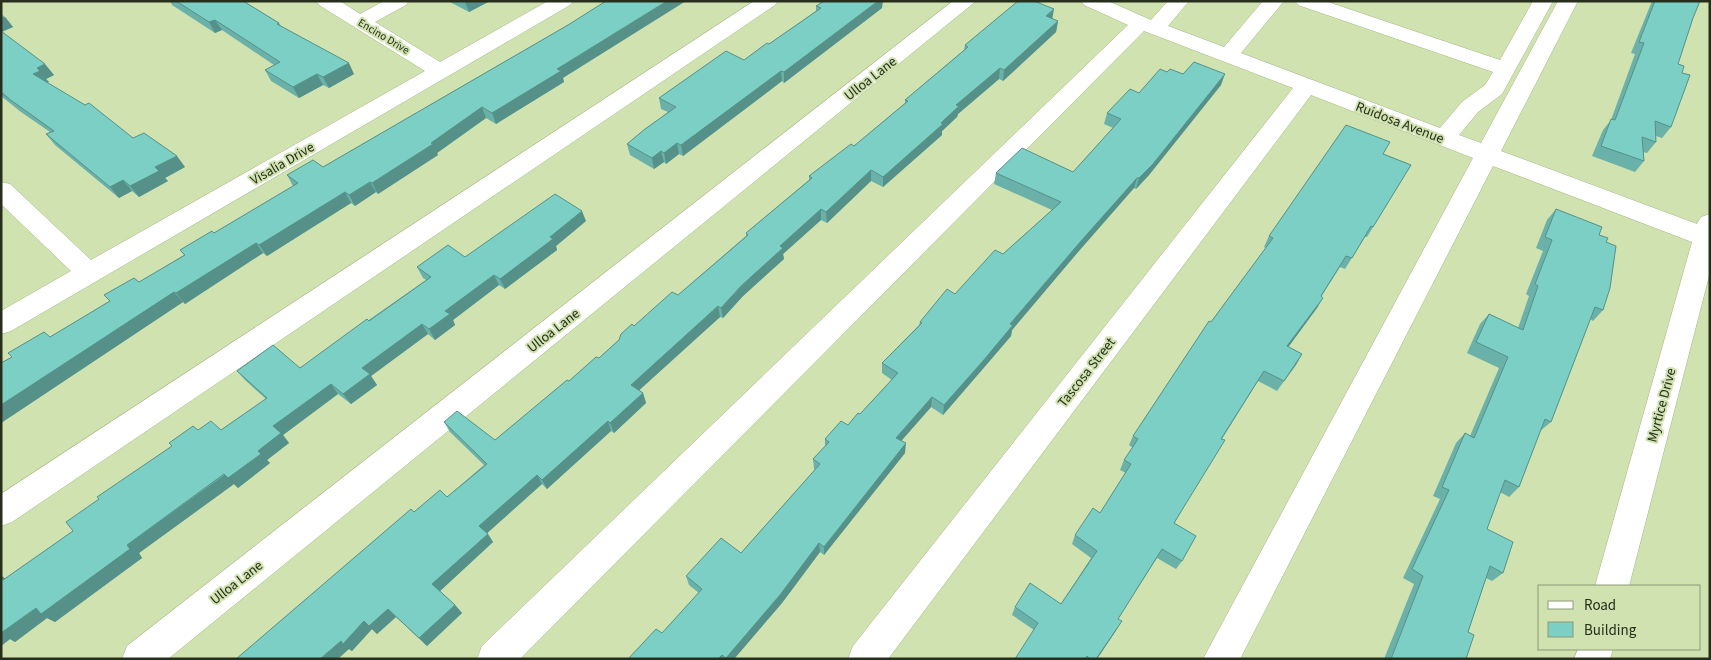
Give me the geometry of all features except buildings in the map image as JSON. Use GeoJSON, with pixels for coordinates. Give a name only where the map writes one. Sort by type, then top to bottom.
{"type":"FeatureCollection","features":[{"type":"Feature","properties":{"kind":"street","name":"Encino Drive"},"geometry":{"type":"LineString","coordinates":[[326,1],[441,72]]}},
{"type":"Feature","properties":{"kind":"street"},"geometry":{"type":"LineString","coordinates":[[360,22],[399,1]]}},
{"type":"Feature","properties":{"kind":"street","name":"Visalia Drive"},"geometry":{"type":"LineString","coordinates":[[1,324],[563,1]]}},
{"type":"Feature","properties":{"kind":"street"},"geometry":{"type":"LineString","coordinates":[[1,512],[768,1]]}},
{"type":"Feature","properties":{"kind":"street","name":"Ulloa Lane"},"geometry":{"type":"LineString","coordinates":[[140,659],[966,1]]}},
{"type":"Feature","properties":{"kind":"street","name":"Ruidosa Avenue"},"geometry":{"type":"LineString","coordinates":[[1091,1],[1148,26],[1444,139],[1708,233]]}},
{"type":"Feature","properties":{"kind":"street"},"geometry":{"type":"LineString","coordinates":[[494,659],[1148,26],[1180,1]]}},
{"type":"Feature","properties":{"kind":"street"},"geometry":{"type":"LineString","coordinates":[[1228,55],[1274,1]]}},
{"type":"Feature","properties":{"kind":"street"},"geometry":{"type":"LineString","coordinates":[[1305,1],[1505,69]]}},
{"type":"Feature","properties":{"kind":"street"},"geometry":{"type":"LineString","coordinates":[[1444,139],[1470,107],[1494,88],[1543,1]]}},
{"type":"Feature","properties":{"kind":"street"},"geometry":{"type":"LineString","coordinates":[[1221,659],[1568,1]]}},
{"type":"Feature","properties":{"kind":"street","name":"Tascosa Street"},"geometry":{"type":"LineString","coordinates":[[866,659],[1306,85]]}},
{"type":"Feature","properties":{"kind":"street"},"geometry":{"type":"LineString","coordinates":[[5,199],[88,273]]}},
{"type":"Feature","properties":{"kind":"street","name":"Myrtice Drive"},"geometry":{"type":"LineString","coordinates":[[1612,585],[1708,233]]}}]}
